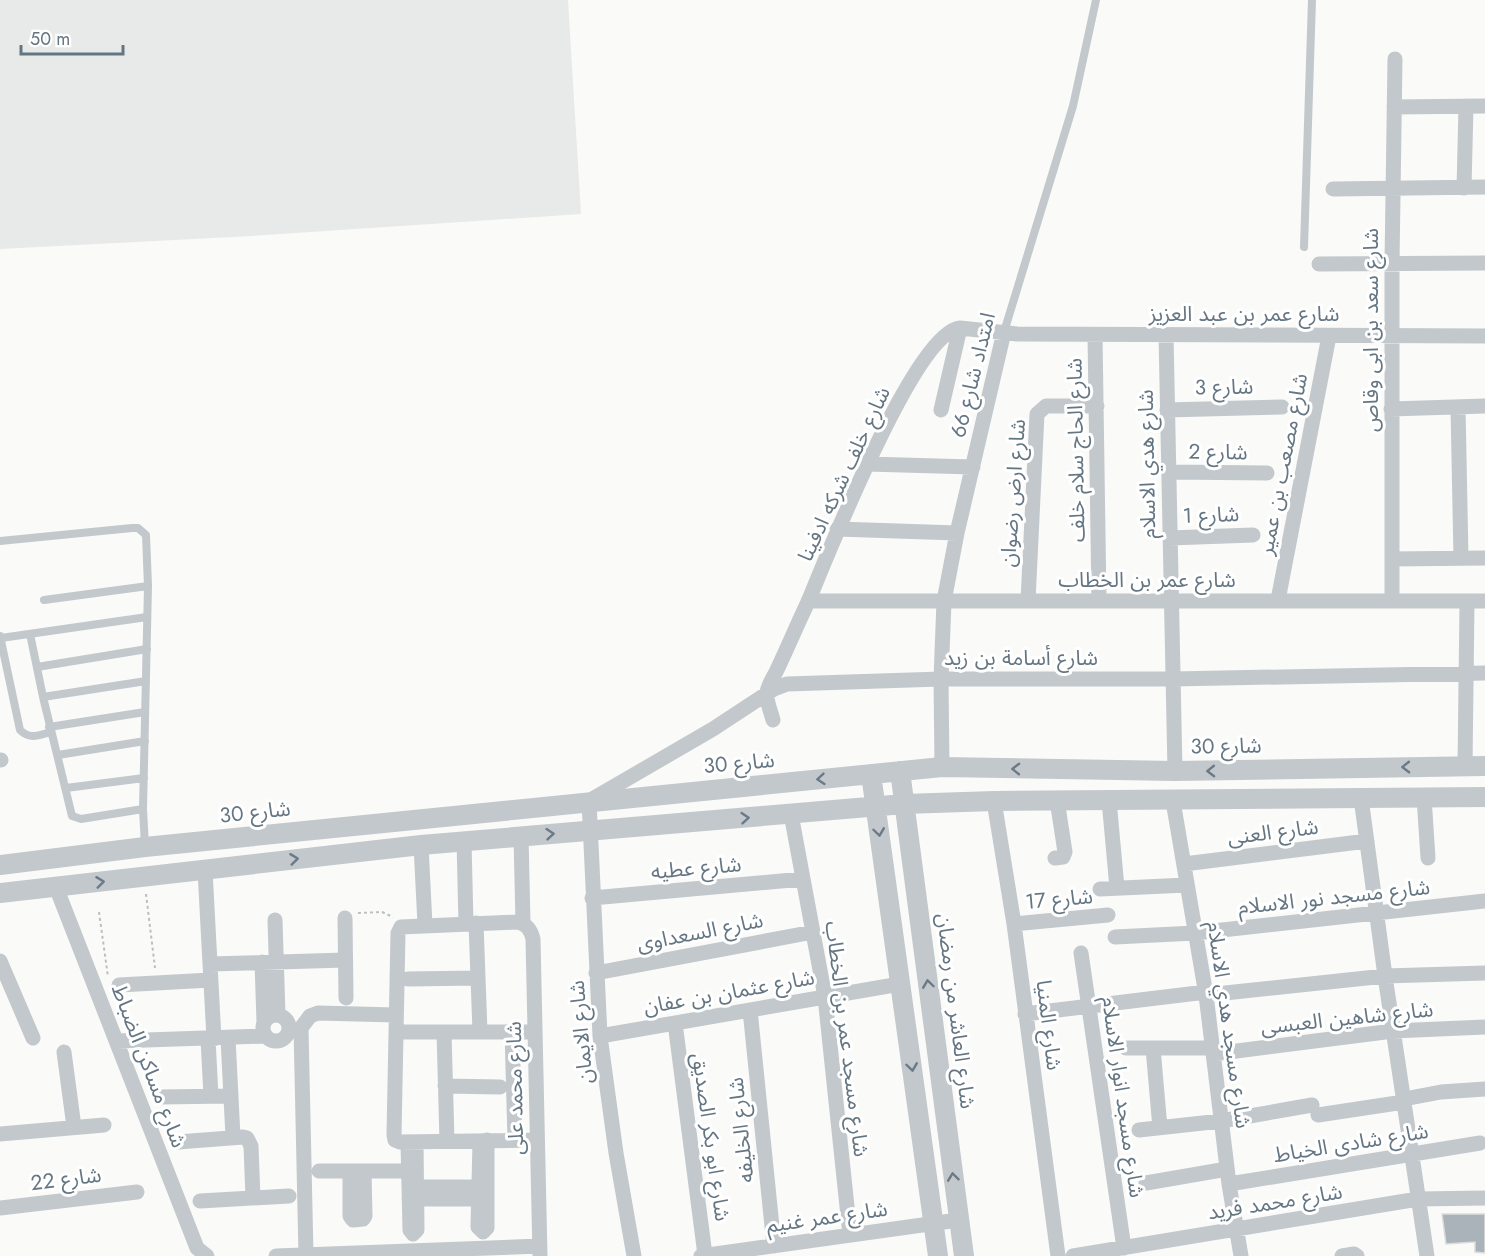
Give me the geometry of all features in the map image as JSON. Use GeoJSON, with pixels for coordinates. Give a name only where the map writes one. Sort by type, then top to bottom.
{"type":"FeatureCollection","features":[{"type":"Feature","properties":{"kind":"street","name":"شارع سعد بن ابى وقاص"},"geometry":{"type":"LineString","coordinates":[[1392,601],[1391,409],[1395,59]]}},
{"type":"Feature","properties":{"kind":"street"},"geometry":{"type":"LineString","coordinates":[[1394,106],[1485,106]]}},
{"type":"Feature","properties":{"kind":"street"},"geometry":{"type":"LineString","coordinates":[[1464,188],[1466,106]]}},
{"type":"Feature","properties":{"kind":"street"},"geometry":{"type":"LineString","coordinates":[[1333,189],[1485,187]]}},
{"type":"Feature","properties":{"kind":"street"},"geometry":{"type":"LineString","coordinates":[[1319,264],[1485,263]]}},
{"type":"Feature","properties":{"kind":"street"},"geometry":{"type":"LineString","coordinates":[[941,410],[960,328],[1004,332]]}},
{"type":"Feature","properties":{"kind":"street","name":"شارع خلف شركه ادفينا"},"geometry":{"type":"LineString","coordinates":[[766,693],[808,601],[837,529],[880,437],[925,360],[947,333],[960,328]]}},
{"type":"Feature","properties":{"kind":"street","name":"شارع عمر بن عبد العزيز"},"geometry":{"type":"LineString","coordinates":[[1004,332],[1095,335],[1485,336]]}},
{"type":"Feature","properties":{"kind":"street","name":"امتداد شارع 66"},"geometry":{"type":"LineString","coordinates":[[942,767],[941,679],[944,601],[957,533],[1004,332]]}},
{"type":"Feature","properties":{"kind":"street","name":"شارع الحاج سلام خلف"},"geometry":{"type":"LineString","coordinates":[[1095,335],[1099,601]]}},
{"type":"Feature","properties":{"kind":"street","name":"شارع هدي الاسلام"},"geometry":{"type":"LineString","coordinates":[[1166,335],[1175,771]]}},
{"type":"Feature","properties":{"kind":"street","name":"شارع مصعب بن عمير"},"geometry":{"type":"LineString","coordinates":[[1278,600],[1329,336]]}},
{"type":"Feature","properties":{"kind":"street","name":"شارع ارض رضوان"},"geometry":{"type":"LineString","coordinates":[[1028,601],[1037,414],[1046,406],[1097,406]]}},
{"type":"Feature","properties":{"kind":"street"},"geometry":{"type":"LineString","coordinates":[[1391,409],[1485,406]]}},
{"type":"Feature","properties":{"kind":"street","name":"شارع 3"},"geometry":{"type":"LineString","coordinates":[[1167,410],[1282,407]]}},
{"type":"Feature","properties":{"kind":"street"},"geometry":{"type":"LineString","coordinates":[[1458,407],[1461,558]]}},
{"type":"Feature","properties":{"kind":"street"},"geometry":{"type":"LineString","coordinates":[[867,464],[973,467]]}},
{"type":"Feature","properties":{"kind":"street","name":"شارع 2"},"geometry":{"type":"LineString","coordinates":[[1169,472],[1267,473]]}},
{"type":"Feature","properties":{"kind":"street"},"geometry":{"type":"LineString","coordinates":[[837,529],[957,533]]}},
{"type":"Feature","properties":{"kind":"street","name":"شارع 1"},"geometry":{"type":"LineString","coordinates":[[1170,538],[1253,535]]}},
{"type":"Feature","properties":{"kind":"street"},"geometry":{"type":"LineString","coordinates":[[1392,560],[1485,558]]}},
{"type":"Feature","properties":{"kind":"street","name":"شارع عمر بن الخطاب"},"geometry":{"type":"LineString","coordinates":[[808,601],[1485,601]]}},
{"type":"Feature","properties":{"kind":"street"},"geometry":{"type":"LineString","coordinates":[[1446,797],[1455,766],[1466,673],[1467,602]]}},
{"type":"Feature","properties":{"kind":"street","name":"شارع أسامة بن زيد"},"geometry":{"type":"LineString","coordinates":[[590,801],[713,729],[766,693],[787,684],[941,679],[1173,679],[1485,673]]}},
{"type":"Feature","properties":{"kind":"street"},"geometry":{"type":"LineString","coordinates":[[766,693],[773,720]]}},
{"type":"Feature","properties":{"kind":"street","name":"شارع 30"},"geometry":{"type":"LineString","coordinates":[[0,865],[145,847],[942,767],[1175,771],[1485,766]]}},
{"type":"Feature","properties":{"kind":"street","name":"شارع العاشر من رمضان"},"geometry":{"type":"LineString","coordinates":[[900,771],[964,1256]]}},
{"type":"Feature","properties":{"kind":"street"},"geometry":{"type":"LineString","coordinates":[[871,774],[938,1256]]}},
{"type":"Feature","properties":{"kind":"street"},"geometry":{"type":"LineString","coordinates":[[1424,797],[1428,858]]}},
{"type":"Feature","properties":{"kind":"street"},"geometry":{"type":"LineString","coordinates":[[0,893],[421,844],[904,804],[1057,800],[1173,801],[1485,797]]}},
{"type":"Feature","properties":{"kind":"street"},"geometry":{"type":"LineString","coordinates":[[1361,798],[1427,1256]]}},
{"type":"Feature","properties":{"kind":"street"},"geometry":{"type":"LineString","coordinates":[[1055,858],[1062,857],[1065,852],[1057,800]]}},
{"type":"Feature","properties":{"kind":"street"},"geometry":{"type":"LineString","coordinates":[[1109,800],[1117,888]]}},
{"type":"Feature","properties":{"kind":"street","name":"شارع الايمان"},"geometry":{"type":"LineString","coordinates":[[590,801],[592,898],[600,1036],[616,1153],[634,1256]]}},
{"type":"Feature","properties":{"kind":"street","name":"شارع المنيا"},"geometry":{"type":"LineString","coordinates":[[994,801],[1014,924],[1058,1256]]}},
{"type":"Feature","properties":{"kind":"street","name":"شارع مسجد هدي الاسلام"},"geometry":{"type":"LineString","coordinates":[[1173,801],[1206,994],[1240,1256]]}},
{"type":"Feature","properties":{"kind":"street","name":"شارع مسجد عمر بن الخطاب"},"geometry":{"type":"LineString","coordinates":[[791,814],[825,997],[850,1235]]}},
{"type":"Feature","properties":{"kind":"street","name":"شارع محمد على"},"geometry":{"type":"LineString","coordinates":[[521,836],[520,923],[531,932],[533,939],[540,1251]]}},
{"type":"Feature","properties":{"kind":"street"},"geometry":{"type":"LineString","coordinates":[[464,841],[478,978],[480,1032]]}},
{"type":"Feature","properties":{"kind":"street","name":"شارع العنى"},"geometry":{"type":"LineString","coordinates":[[1184,864],[1367,841]]}},
{"type":"Feature","properties":{"kind":"street"},"geometry":{"type":"LineString","coordinates":[[421,844],[425,925]]}},
{"type":"Feature","properties":{"kind":"street"},"geometry":{"type":"LineString","coordinates":[[205,870],[211,980],[217,1038],[231,1096],[233,1137]]}},
{"type":"Feature","properties":{"kind":"street","name":"شارع عطيه"},"geometry":{"type":"LineString","coordinates":[[592,898],[803,879]]}},
{"type":"Feature","properties":{"kind":"street"},"geometry":{"type":"LineString","coordinates":[[1100,889],[1188,885]]}},
{"type":"Feature","properties":{"kind":"street","name":"شارع مساكن الضباط"},"geometry":{"type":"LineString","coordinates":[[56,887],[197,1248],[203,1255]]}},
{"type":"Feature","properties":{"kind":"street","name":"شارع مسجد نور الاسلام"},"geometry":{"type":"LineString","coordinates":[[1115,936],[1196,933],[1485,902]]}},
{"type":"Feature","properties":{"kind":"street","name":"شارع 17"},"geometry":{"type":"LineString","coordinates":[[1014,924],[1108,915]]}},
{"type":"Feature","properties":{"kind":"street"},"geometry":{"type":"LineString","coordinates":[[345,918],[346,998]]}},
{"type":"Feature","properties":{"kind":"street"},"geometry":{"type":"LineString","coordinates":[[265,1029],[270,1016],[278,1015],[287,1020],[289,1030],[279,1040],[270,1039],[265,1029],[269,961],[275,920]]}},
{"type":"Feature","properties":{"kind":"street"},"geometry":{"type":"LineString","coordinates":[[520,923],[401,927],[398,933],[394,1135],[398,1142],[537,1140]]}},
{"type":"Feature","properties":{"kind":"street","name":"شارع السعداوى"},"geometry":{"type":"LineString","coordinates":[[596,973],[813,932]]}},
{"type":"Feature","properties":{"kind":"street","name":"شارع مسجد انوار الاسلام"},"geometry":{"type":"LineString","coordinates":[[1081,953],[1124,1248]]}},
{"type":"Feature","properties":{"kind":"street"},"geometry":{"type":"LineString","coordinates":[[210,964],[345,960]]}},
{"type":"Feature","properties":{"kind":"street"},"geometry":{"type":"LineString","coordinates":[[0,961],[7,993],[33,1038]]}},
{"type":"Feature","properties":{"kind":"street"},"geometry":{"type":"LineString","coordinates":[[269,961],[278,1015]]}},
{"type":"Feature","properties":{"kind":"street"},"geometry":{"type":"LineString","coordinates":[[1025,1014],[1385,976],[1485,973]]}},
{"type":"Feature","properties":{"kind":"street"},"geometry":{"type":"LineString","coordinates":[[408,979],[478,978]]}},
{"type":"Feature","properties":{"kind":"street"},"geometry":{"type":"LineString","coordinates":[[119,985],[211,980]]}},
{"type":"Feature","properties":{"kind":"street","name":"شارع عثمان بن عفان"},"geometry":{"type":"LineString","coordinates":[[600,1036],[900,984]]}},
{"type":"Feature","properties":{"kind":"street","name":"شارع الخليفه"},"geometry":{"type":"LineString","coordinates":[[750,1010],[774,1246]]}},
{"type":"Feature","properties":{"kind":"street"},"geometry":{"type":"LineString","coordinates":[[306,1255],[301,1028],[310,1016],[318,1013],[396,1015]]}},
{"type":"Feature","properties":{"kind":"street","name":"شارع ابو بكر الصديق"},"geometry":{"type":"LineString","coordinates":[[675,1023],[703,1256]]}},
{"type":"Feature","properties":{"kind":"street","name":"شارع شاهين العبسى"},"geometry":{"type":"LineString","coordinates":[[1126,1048],[1213,1051],[1394,1031],[1485,1027]]}},
{"type":"Feature","properties":{"kind":"street"},"geometry":{"type":"LineString","coordinates":[[117,1041],[217,1038],[265,1029]]}},
{"type":"Feature","properties":{"kind":"street"},"geometry":{"type":"LineString","coordinates":[[396,1032],[535,1032]]}},
{"type":"Feature","properties":{"kind":"street"},"geometry":{"type":"LineString","coordinates":[[444,1032],[447,1141]]}},
{"type":"Feature","properties":{"kind":"street"},"geometry":{"type":"LineString","coordinates":[[512,1032],[514,1140]]}},
{"type":"Feature","properties":{"kind":"street"},"geometry":{"type":"LineString","coordinates":[[211,1096],[217,1038]]}},
{"type":"Feature","properties":{"kind":"street"},"geometry":{"type":"LineString","coordinates":[[1153,1048],[1160,1128]]}},
{"type":"Feature","properties":{"kind":"street"},"geometry":{"type":"LineString","coordinates":[[64,1052],[74,1127]]}},
{"type":"Feature","properties":{"kind":"street"},"geometry":{"type":"LineString","coordinates":[[445,1086],[500,1087]]}},
{"type":"Feature","properties":{"kind":"street"},"geometry":{"type":"LineString","coordinates":[[1138,1130],[1404,1101],[1441,1092],[1485,1089]]}},
{"type":"Feature","properties":{"kind":"street"},"geometry":{"type":"LineString","coordinates":[[159,1097],[231,1096]]}},
{"type":"Feature","properties":{"kind":"street"},"geometry":{"type":"LineString","coordinates":[[0,1134],[104,1125]]}},
{"type":"Feature","properties":{"kind":"street"},"geometry":{"type":"LineString","coordinates":[[178,1142],[233,1137],[243,1137],[250,1142],[253,1198]]}},
{"type":"Feature","properties":{"kind":"street"},"geometry":{"type":"LineString","coordinates":[[412,1142],[413,1193],[483,1193],[484,1141]]}},
{"type":"Feature","properties":{"kind":"street","name":"شارع شادى الخياط"},"geometry":{"type":"LineString","coordinates":[[1146,1183],[1228,1177],[1411,1155],[1480,1143]]}},
{"type":"Feature","properties":{"kind":"street"},"geometry":{"type":"LineString","coordinates":[[319,1171],[412,1171]]}},
{"type":"Feature","properties":{"kind":"street","name":"شارع 22"},"geometry":{"type":"LineString","coordinates":[[0,1208],[137,1192]]}},
{"type":"Feature","properties":{"kind":"street"},"geometry":{"type":"LineString","coordinates":[[200,1201],[289,1196]]}},
{"type":"Feature","properties":{"kind":"street","name":"شارع محمد فريد"},"geometry":{"type":"LineString","coordinates":[[1073,1256],[1124,1248],[1153,1250],[1236,1229],[1418,1199],[1485,1198]]}},
{"type":"Feature","properties":{"kind":"street","name":"شارع عمر غنيم"},"geometry":{"type":"LineString","coordinates":[[703,1256],[958,1220]]}},
{"type":"Feature","properties":{"kind":"street"},"geometry":{"type":"LineString","coordinates":[[276,1256],[540,1251]]}},
{"type":"Feature","properties":{"kind":"street"},"geometry":{"type":"LineString","coordinates":[[1342,1256],[1354,1254],[1358,1256]]}},
{"type":"Feature","properties":{"kind":"lane","name":"امتداد شارع 66"},"geometry":{"type":"LineString","coordinates":[[1004,332],[1073,106],[1096,0]]}},
{"type":"Feature","properties":{"kind":"lane"},"geometry":{"type":"LineString","coordinates":[[1304,247],[1312,0]]}},
{"type":"Feature","properties":{"kind":"lane"},"geometry":{"type":"LineString","coordinates":[[0,541],[138,528],[146,535],[148,586],[143,809],[145,847]]}},
{"type":"Feature","properties":{"kind":"lane"},"geometry":{"type":"LineString","coordinates":[[44,600],[148,586]]}},
{"type":"Feature","properties":{"kind":"lane"},"geometry":{"type":"LineString","coordinates":[[145,712],[50,729],[36,736],[28,736],[20,730],[0,637],[147,617]]}},
{"type":"Feature","properties":{"kind":"lane"},"geometry":{"type":"LineString","coordinates":[[30,634],[42,697],[74,818],[143,809]]}},
{"type":"Feature","properties":{"kind":"lane"},"geometry":{"type":"LineString","coordinates":[[37,667],[147,649]]}},
{"type":"Feature","properties":{"kind":"lane"},"geometry":{"type":"LineString","coordinates":[[42,697],[146,681]]}},
{"type":"Feature","properties":{"kind":"lane"},"geometry":{"type":"LineString","coordinates":[[58,755],[145,741]]}},
{"type":"Feature","properties":{"kind":"lane"},"geometry":{"type":"LineString","coordinates":[[66,788],[144,778]]}},
{"type":"Feature","properties":{"kind":"path"},"geometry":{"type":"LineString","coordinates":[[144,877],[157,983]]}},
{"type":"Feature","properties":{"kind":"path"},"geometry":{"type":"LineString","coordinates":[[99,912],[108,975],[110,980],[119,985]]}},
{"type":"Feature","properties":{"kind":"path"},"geometry":{"type":"LineString","coordinates":[[345,918],[356,913],[382,912],[405,926]]}},
{"type":"Feature","properties":{"kind":"shaded area"},"geometry":{"type":"Polygon","coordinates":[[[0,0],[568,0],[581,214],[252,236],[0,249],[0,0]]]}},
{"type":"Feature","properties":{"kind":"building"},"geometry":{"type":"Polygon","coordinates":[[[1442,1214],[1485,1214],[1485,1253],[1475,1252],[1475,1242],[1446,1244],[1442,1214]]]}}]}
